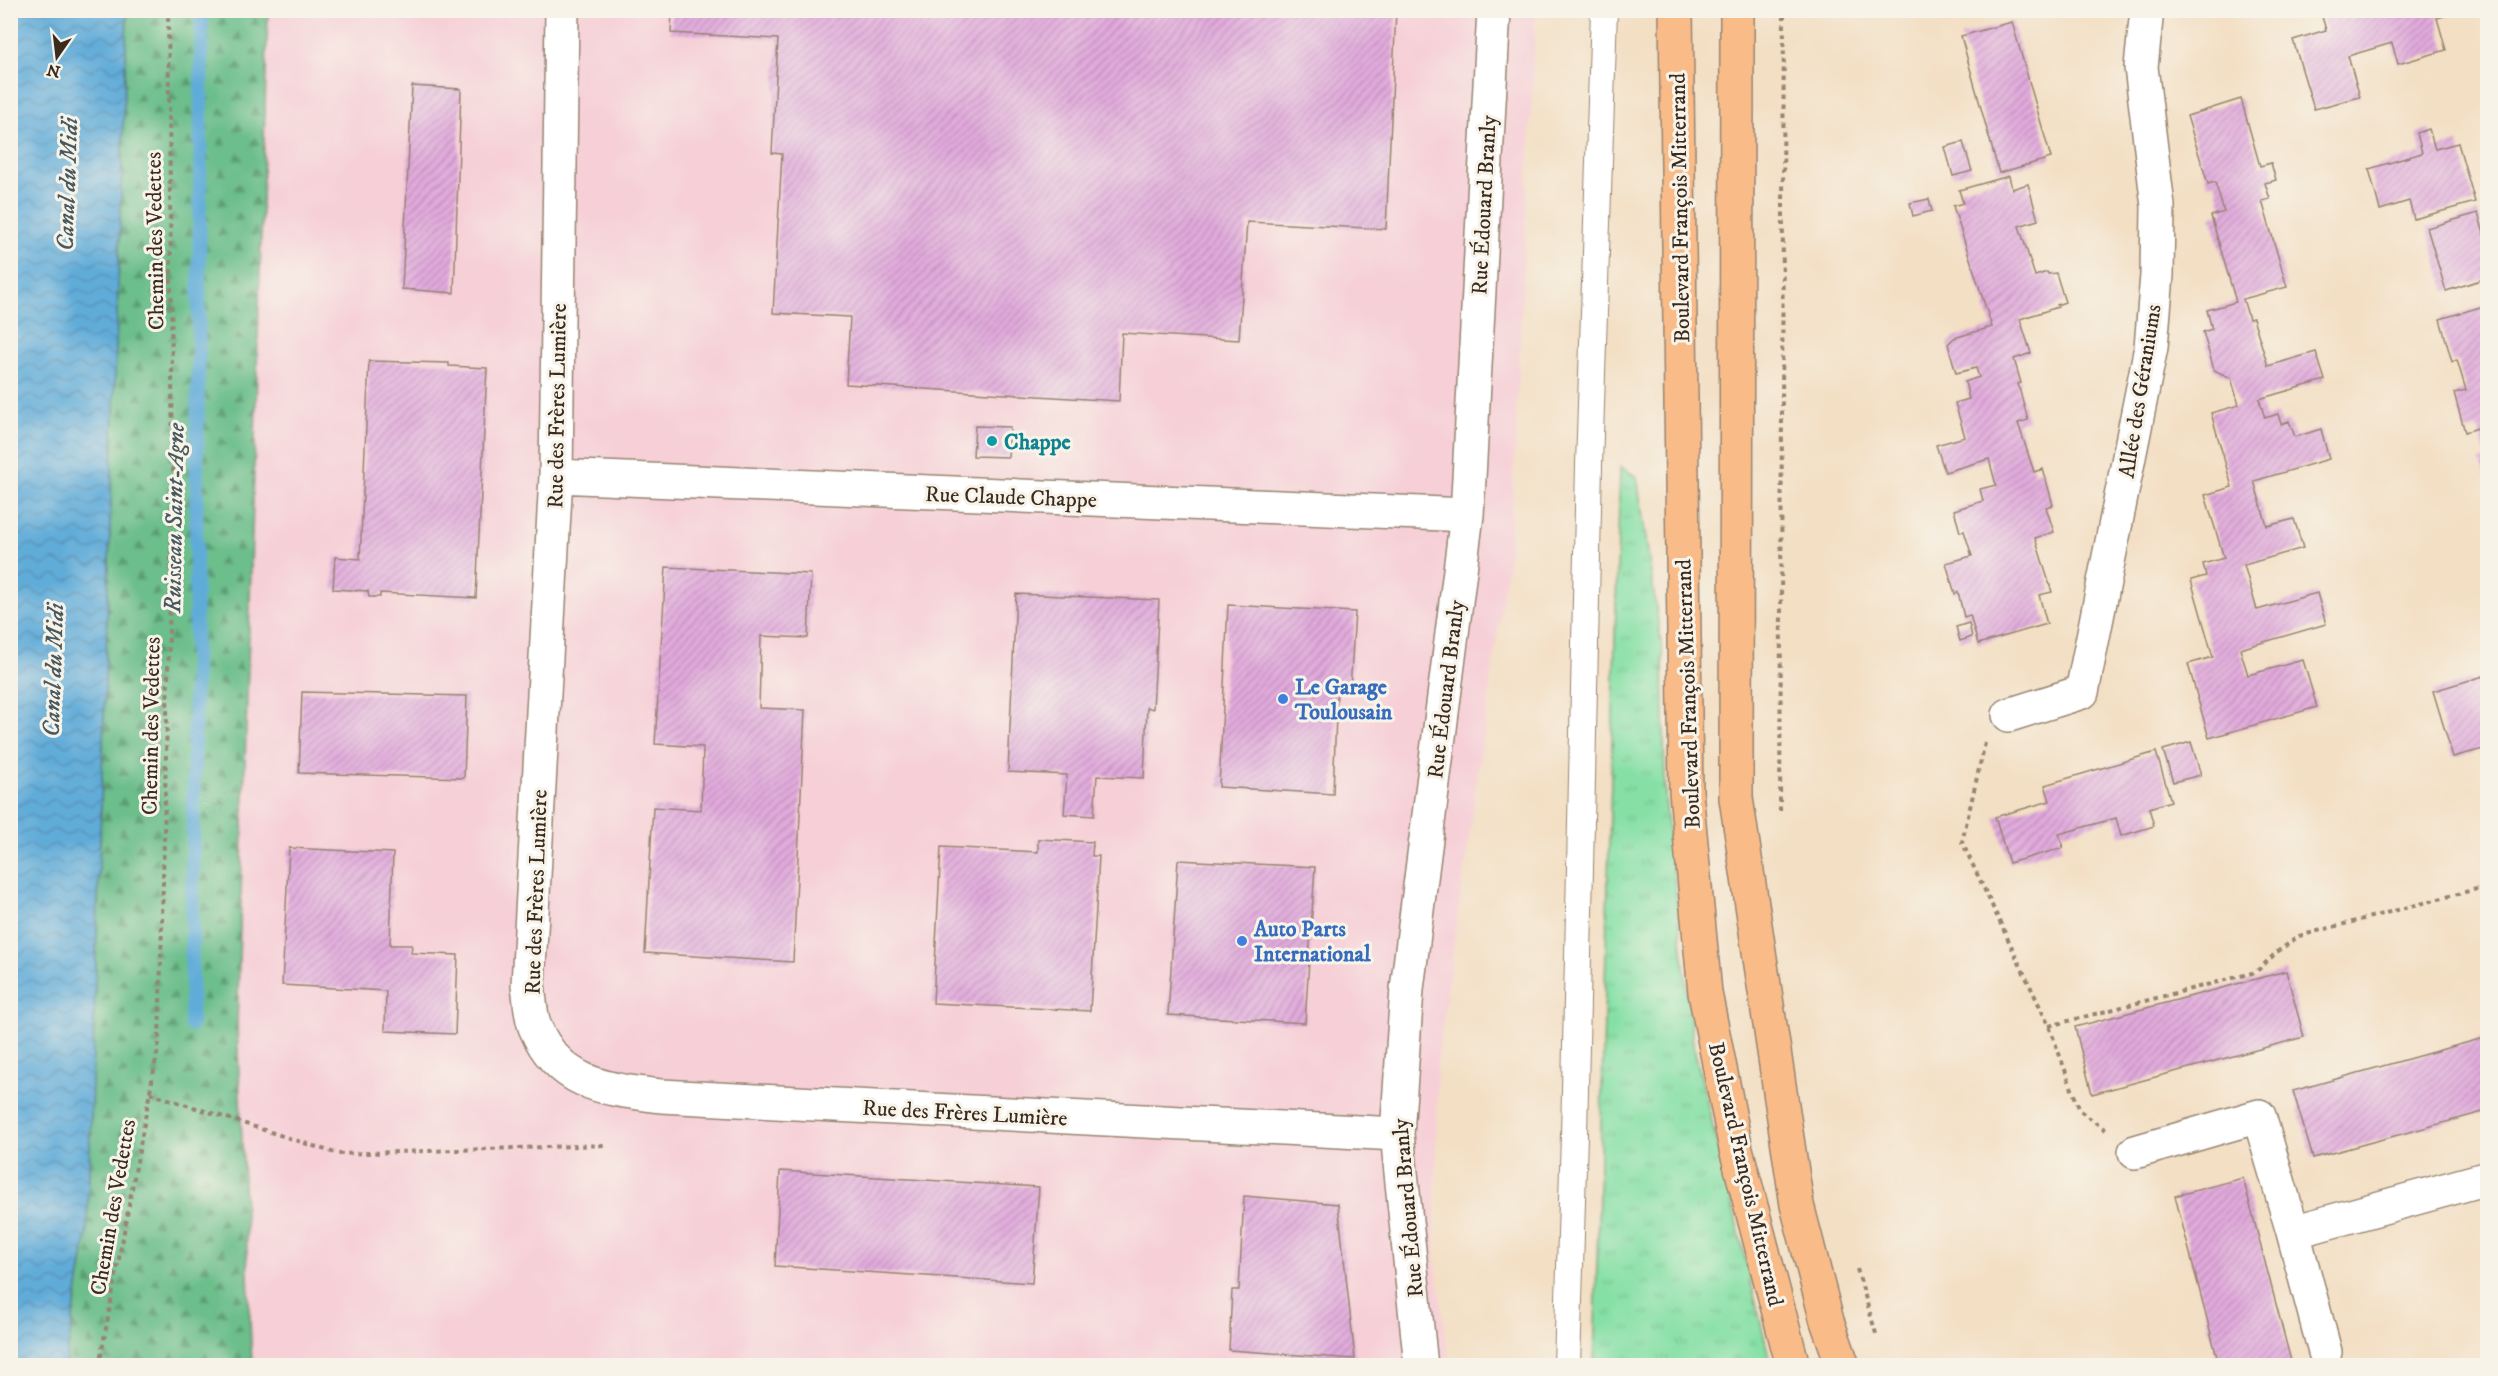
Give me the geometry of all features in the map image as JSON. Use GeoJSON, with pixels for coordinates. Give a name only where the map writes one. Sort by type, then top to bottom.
{"type":"FeatureCollection","features":[{"type":"Feature","properties":{"kind":"main road","name":"Boulevard François Mitterrand"},"geometry":{"type":"LineString","coordinates":[[1676,10],[1686,791],[1705,993],[1736,1149],[1793,1365]]}},
{"type":"Feature","properties":{"kind":"main road","name":"Boulevard François Mitterrand"},"geometry":{"type":"LineString","coordinates":[[1737,10],[1736,798],[1797,1205],[1827,1321],[1842,1365]]}},
{"type":"Feature","properties":{"kind":"street","name":"Rue des Frères Lumière"},"geometry":{"type":"LineString","coordinates":[[562,10],[556,476],[528,985],[534,1025],[547,1049],[571,1074],[604,1089],[661,1096],[1397,1134]]}},
{"type":"Feature","properties":{"kind":"street","name":"Rue Édouard Branly"},"geometry":{"type":"LineString","coordinates":[[1421,1365],[1397,1134],[1407,989],[1467,515],[1494,10]]}},
{"type":"Feature","properties":{"kind":"street","name":"Allée des Géraniums"},"geometry":{"type":"LineString","coordinates":[[2008,715],[2082,692],[2142,393],[2151,347],[2157,263],[2158,206],[2140,67],[2147,10]]}},
{"type":"Feature","properties":{"kind":"street","name":"Rue Claude Chappe"},"geometry":{"type":"LineString","coordinates":[[556,476],[1467,515]]}},
{"type":"Feature","properties":{"kind":"street"},"geometry":{"type":"LineString","coordinates":[[2135,1152],[2259,1116],[2325,1352]]}},
{"type":"Feature","properties":{"kind":"street"},"geometry":{"type":"LineString","coordinates":[[2293,1232],[2487,1178]]}},
{"type":"Feature","properties":{"kind":"lane"},"geometry":{"type":"LineString","coordinates":[[1567,1365],[1589,465],[1604,10]]}},
{"type":"Feature","properties":{"kind":"path","name":"Chemin des Vedettes"},"geometry":{"type":"LineString","coordinates":[[99,1365],[159,1043],[173,469],[168,10]]}},
{"type":"Feature","properties":{"kind":"path"},"geometry":{"type":"LineString","coordinates":[[1780,822],[1784,10]]}},
{"type":"Feature","properties":{"kind":"path"},"geometry":{"type":"LineString","coordinates":[[2008,715],[1989,724],[1962,842],[2049,1026],[2080,1110],[2135,1152]]}},
{"type":"Feature","properties":{"kind":"path"},"geometry":{"type":"LineString","coordinates":[[2049,1026],[2256,972],[2277,952],[2299,936],[2487,886]]}},
{"type":"Feature","properties":{"kind":"path"},"geometry":{"type":"LineString","coordinates":[[150,1093],[338,1154],[606,1145]]}},
{"type":"Feature","properties":{"kind":"path"},"geometry":{"type":"LineString","coordinates":[[1854,1259],[1880,1345]]}},
{"type":"Feature","properties":{"kind":"shaded area"},"geometry":{"type":"Polygon","coordinates":[[[268,11],[1536,11],[1510,546],[1437,1063],[1435,1257],[1450,1365],[252,1366],[237,1027],[268,11]]]}},
{"type":"Feature","properties":{"kind":"green space"},"geometry":{"type":"Polygon","coordinates":[[[127,11],[268,11],[237,1027],[252,1365],[65,1366],[87,1233],[127,11]]]}},
{"type":"Feature","properties":{"kind":"green space"},"geometry":{"type":"Polygon","coordinates":[[[1620,467],[1637,477],[1663,656],[1665,799],[1693,1044],[1771,1365],[1594,1365],[1620,467]]]}},
{"type":"Feature","properties":{"kind":"water","name":"Canal du Midi"},"geometry":{"type":"Polygon","coordinates":[[[10,11],[127,11],[87,1233],[65,1366],[10,1365],[10,11]]]}},
{"type":"Feature","properties":{"kind":"building"},"geometry":{"type":"Polygon","coordinates":[[[672,10],[1396,10],[1386,229],[1247,222],[1239,340],[1122,333],[1119,401],[846,384],[850,317],[773,313],[782,154],[772,153],[778,39],[671,33],[672,10]]]}},
{"type":"Feature","properties":{"kind":"building"},"geometry":{"type":"Polygon","coordinates":[[[2320,10],[2462,11],[2437,18],[2446,50],[2398,64],[2392,43],[2348,56],[2360,97],[2314,109],[2293,40],[2326,30],[2320,10]]]}},
{"type":"Feature","properties":{"kind":"building"},"geometry":{"type":"Polygon","coordinates":[[[2012,22],[2051,158],[1999,173],[1961,36],[2012,22]]]}},
{"type":"Feature","properties":{"kind":"building"},"geometry":{"type":"Polygon","coordinates":[[[412,86],[461,89],[454,293],[402,289],[412,86]]]}},
{"type":"Feature","properties":{"kind":"building"},"geometry":{"type":"Polygon","coordinates":[[[2241,99],[2260,166],[2271,163],[2276,180],[2265,183],[2270,199],[2262,201],[2287,287],[2243,299],[2249,319],[2253,318],[2268,366],[2316,352],[2325,380],[2259,399],[2265,418],[2278,414],[2281,424],[2289,421],[2295,437],[2321,429],[2329,459],[2254,481],[2267,526],[2294,519],[2303,548],[2244,565],[2257,610],[2317,593],[2326,624],[2240,649],[2248,675],[2303,660],[2317,707],[2209,738],[2188,664],[2213,657],[2191,580],[2206,576],[2203,564],[2224,558],[2205,495],[2232,487],[2211,413],[2239,405],[2231,378],[2214,370],[2203,332],[2212,329],[2207,310],[2236,302],[2211,216],[2224,212],[2215,182],[2208,184],[2187,116],[2241,99]]]}},
{"type":"Feature","properties":{"kind":"building"},"geometry":{"type":"Polygon","coordinates":[[[2429,129],[2435,149],[2458,143],[2475,202],[2414,219],[2409,201],[2380,210],[2369,169],[2422,153],[2417,133],[2429,129]]]}},
{"type":"Feature","properties":{"kind":"building"},"geometry":{"type":"Polygon","coordinates":[[[1963,142],[1972,171],[1953,176],[1945,147],[1963,142]]]}},
{"type":"Feature","properties":{"kind":"building"},"geometry":{"type":"Polygon","coordinates":[[[2009,176],[2012,189],[2028,184],[2038,220],[2019,226],[2035,276],[2047,272],[2048,274],[2056,273],[2065,302],[2057,305],[2058,307],[2020,319],[2031,353],[2014,359],[2028,420],[2018,423],[2034,472],[2043,469],[2053,505],[2046,507],[2054,532],[2035,538],[2052,592],[2039,595],[2047,624],[1978,644],[1970,615],[1964,617],[1958,592],[1955,594],[1946,563],[1972,556],[1964,531],[1960,532],[1954,510],[1983,501],[1980,489],[1996,485],[1989,459],[1945,472],[1936,445],[1965,437],[1955,403],[1969,399],[1965,382],[1979,377],[1976,368],[1956,373],[1948,344],[1954,338],[1992,327],[1953,206],[1963,203],[1959,190],[2009,176]]]}},
{"type":"Feature","properties":{"kind":"building"},"geometry":{"type":"Polygon","coordinates":[[[1929,199],[1932,211],[1913,216],[1910,203],[1929,199]]]}},
{"type":"Feature","properties":{"kind":"building"},"geometry":{"type":"Polygon","coordinates":[[[2478,213],[2487,244],[2487,278],[2446,291],[2427,228],[2478,213]]]}},
{"type":"Feature","properties":{"kind":"building"},"geometry":{"type":"Polygon","coordinates":[[[2487,305],[2487,459],[2478,428],[2465,432],[2454,393],[2466,390],[2457,360],[2452,362],[2440,319],[2487,305]]]}},
{"type":"Feature","properties":{"kind":"building"},"geometry":{"type":"Polygon","coordinates":[[[369,361],[449,363],[449,366],[487,368],[476,598],[380,593],[380,597],[369,597],[368,591],[333,589],[335,557],[360,559],[369,361]]]}},
{"type":"Feature","properties":{"kind":"building","name":"Chappe"},"geometry":{"type":"Polygon","coordinates":[[[975,426],[1010,427],[1008,457],[973,456],[975,426]]]}},
{"type":"Feature","properties":{"kind":"building"},"geometry":{"type":"Polygon","coordinates":[[[2487,459],[2487,484],[2480,461],[2487,459]]]}},
{"type":"Feature","properties":{"kind":"building"},"geometry":{"type":"Polygon","coordinates":[[[666,567],[811,574],[808,638],[761,636],[759,708],[805,710],[793,962],[645,953],[653,807],[701,810],[703,747],[655,744],[666,567]]]}},
{"type":"Feature","properties":{"kind":"building"},"geometry":{"type":"Polygon","coordinates":[[[1016,594],[1159,600],[1153,709],[1147,707],[1144,778],[1097,776],[1094,816],[1064,814],[1067,775],[1008,772],[1016,594]]]}},
{"type":"Feature","properties":{"kind":"building"},"geometry":{"type":"Polygon","coordinates":[[[1228,605],[1355,612],[1350,689],[1337,688],[1333,794],[1219,787],[1228,605]]]}},
{"type":"Feature","properties":{"kind":"building"},"geometry":{"type":"Polygon","coordinates":[[[1969,623],[1972,637],[1960,641],[1956,627],[1969,623]]]}},
{"type":"Feature","properties":{"kind":"building"},"geometry":{"type":"Polygon","coordinates":[[[2487,675],[2487,748],[2453,757],[2433,691],[2487,675]]]}},
{"type":"Feature","properties":{"kind":"building"},"geometry":{"type":"Polygon","coordinates":[[[302,692],[467,696],[464,778],[299,773],[302,692]]]}},
{"type":"Feature","properties":{"kind":"building"},"geometry":{"type":"Polygon","coordinates":[[[2191,742],[2201,775],[2173,782],[2163,750],[2191,742]]]}},
{"type":"Feature","properties":{"kind":"building"},"geometry":{"type":"Polygon","coordinates":[[[2156,752],[2171,801],[2149,808],[2154,826],[2121,836],[2116,818],[2059,834],[2063,848],[2009,863],[1995,817],[2050,801],[2045,785],[2156,752]]]}},
{"type":"Feature","properties":{"kind":"building"},"geometry":{"type":"Polygon","coordinates":[[[1038,839],[1093,842],[1092,856],[1099,856],[1090,1011],[933,1003],[941,847],[1038,852],[1038,839]]]}},
{"type":"Feature","properties":{"kind":"building"},"geometry":{"type":"Polygon","coordinates":[[[289,848],[393,853],[390,945],[412,945],[411,953],[458,955],[455,1034],[385,1031],[386,991],[282,985],[289,848]]]}},
{"type":"Feature","properties":{"kind":"building"},"geometry":{"type":"Polygon","coordinates":[[[1178,860],[1315,867],[1305,1023],[1168,1015],[1178,860]]]}},
{"type":"Feature","properties":{"kind":"building"},"geometry":{"type":"Polygon","coordinates":[[[2286,971],[2304,1037],[2092,1094],[2075,1027],[2286,971]]]}},
{"type":"Feature","properties":{"kind":"building"},"geometry":{"type":"Polygon","coordinates":[[[2487,1037],[2487,1111],[2313,1158],[2293,1091],[2487,1037]]]}},
{"type":"Feature","properties":{"kind":"building"},"geometry":{"type":"Polygon","coordinates":[[[780,1171],[1039,1187],[1032,1283],[775,1266],[780,1171]]]}},
{"type":"Feature","properties":{"kind":"building"},"geometry":{"type":"Polygon","coordinates":[[[2243,1178],[2292,1365],[2219,1365],[2175,1196],[2243,1178]]]}},
{"type":"Feature","properties":{"kind":"building"},"geometry":{"type":"Polygon","coordinates":[[[1244,1196],[1338,1204],[1355,1359],[1229,1350],[1232,1290],[1239,1290],[1244,1196]]]}},
{"type":"Feature","properties":{"kind":"waterway","name":"Ruisseau Saint-Agne"},"geometry":{"type":"LineString","coordinates":[[191,1025],[202,10]]}},
{"type":"Feature","properties":{"kind":"place","name":"Chappe"},"geometry":{"type":"Point","coordinates":[992,441]}},
{"type":"Feature","properties":{"kind":"place","name":"Le Garage Toulousain"},"geometry":{"type":"Point","coordinates":[1283,699]}},
{"type":"Feature","properties":{"kind":"place","name":"Auto Parts International"},"geometry":{"type":"Point","coordinates":[1242,941]}}]}
